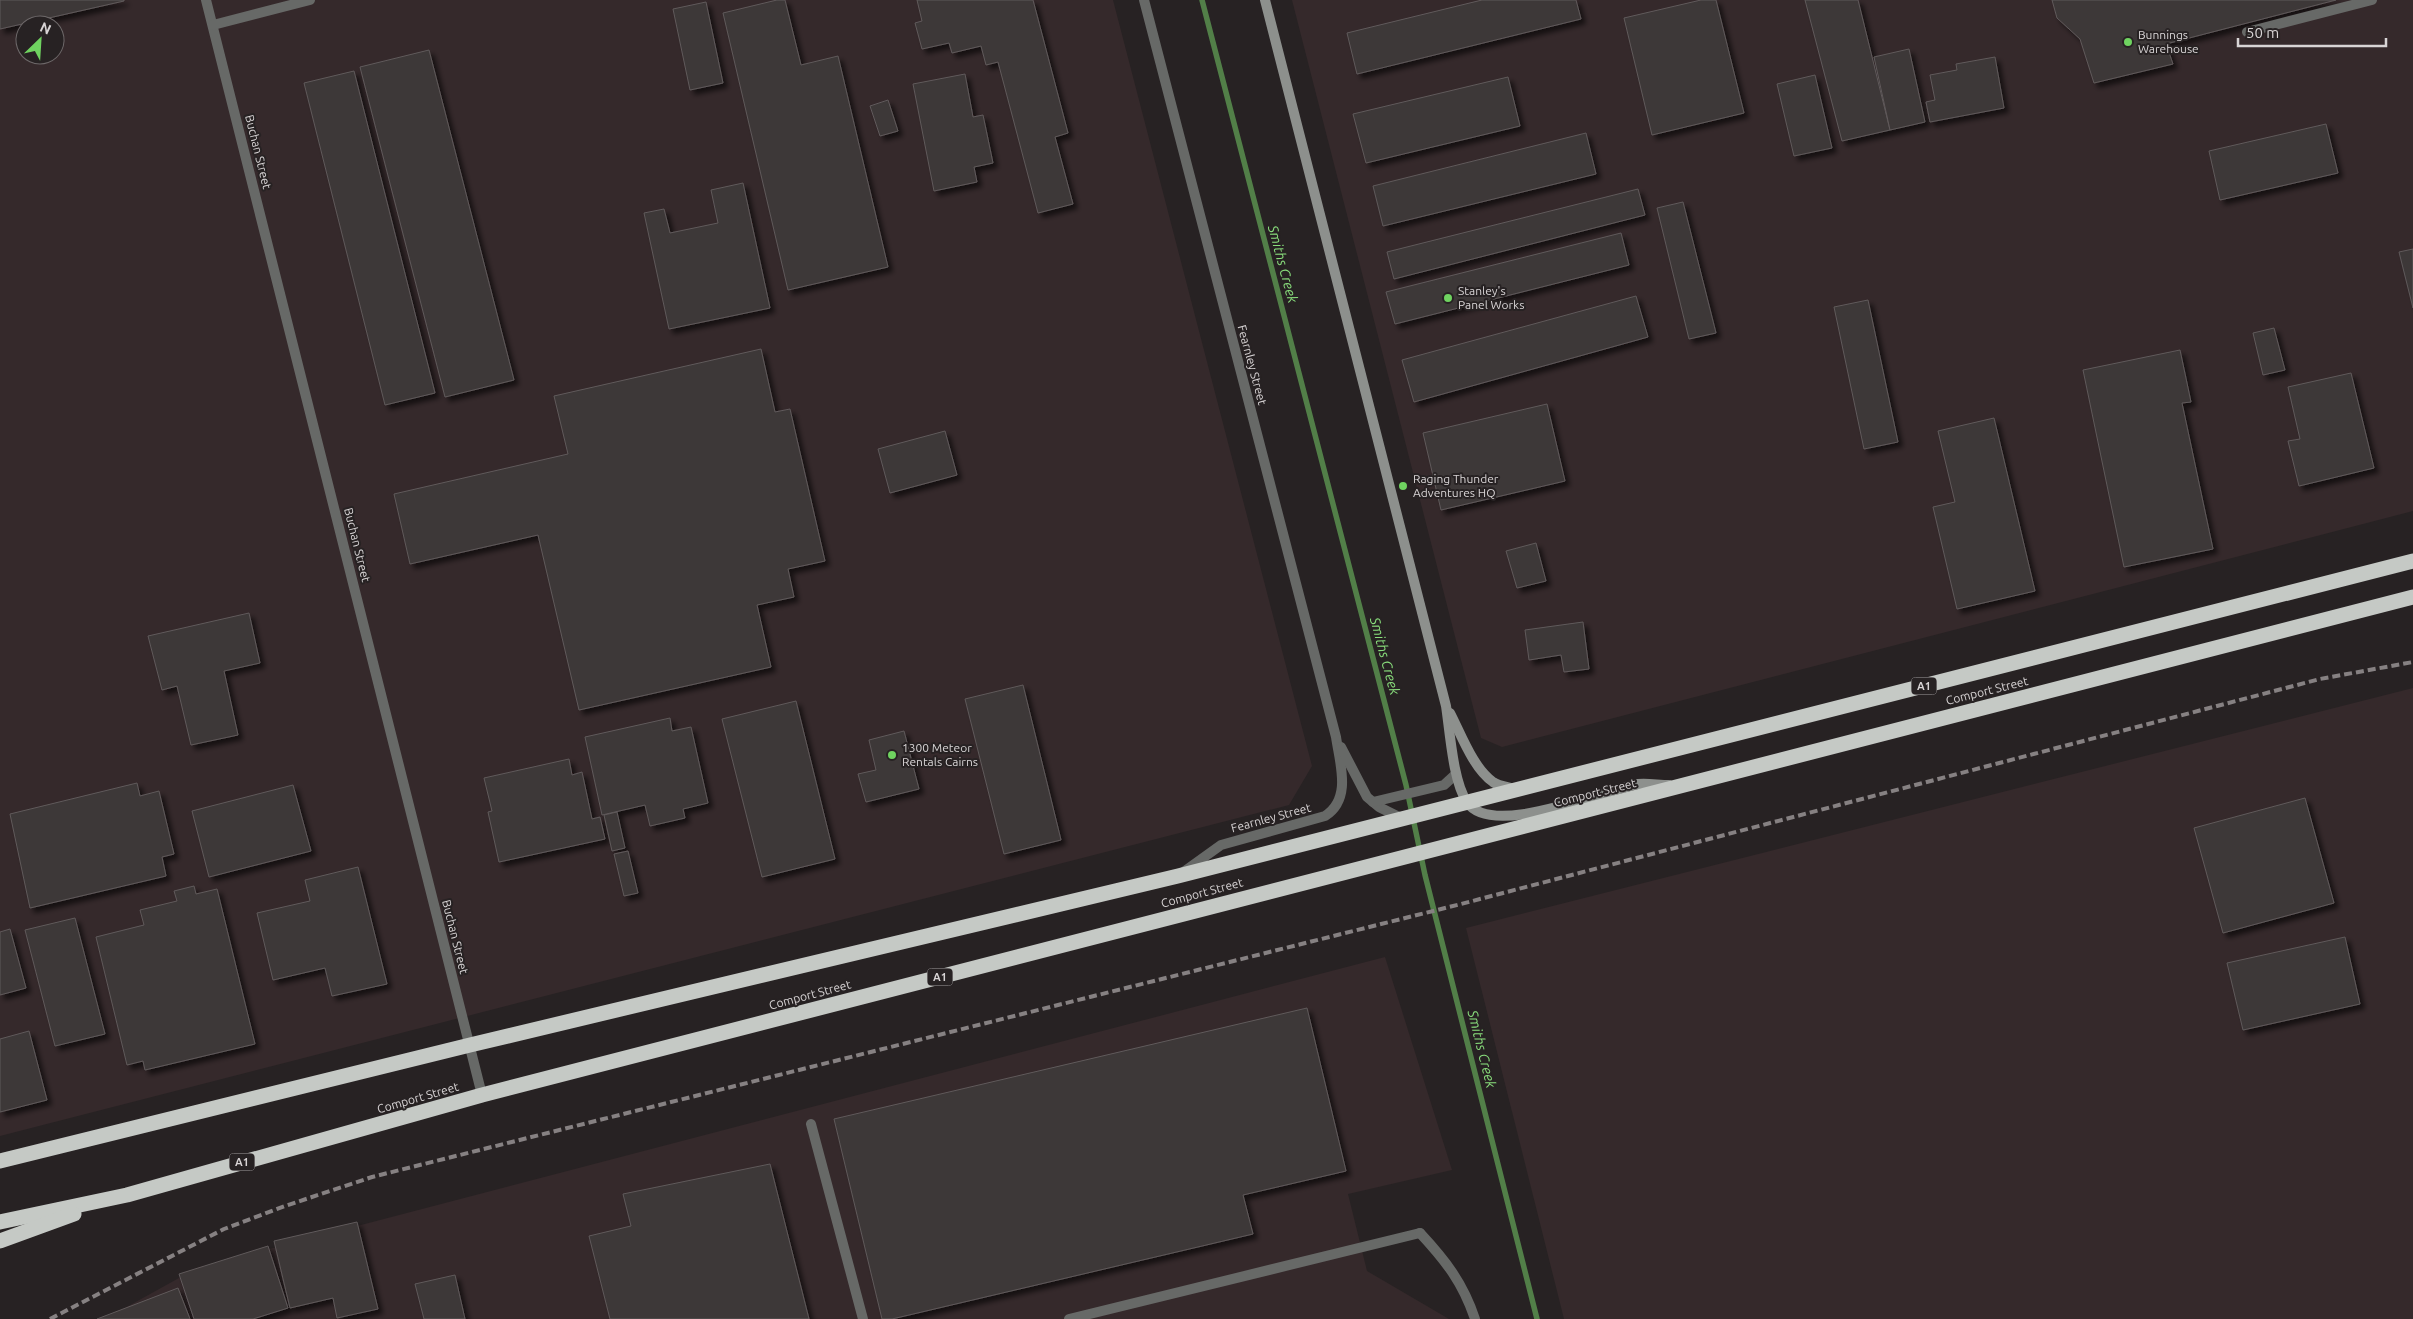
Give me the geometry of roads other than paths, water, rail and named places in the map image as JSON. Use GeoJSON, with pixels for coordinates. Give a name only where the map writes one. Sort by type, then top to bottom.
{"type":"FeatureCollection","features":[{"type":"Feature","properties":{"kind":"highway","name":"Comport Street"},"geometry":{"type":"LineString","coordinates":[[0,1161],[470,1044],[1178,876],[2413,561]]}},
{"type":"Feature","properties":{"kind":"highway","name":"Comport Street"},"geometry":{"type":"LineString","coordinates":[[0,1222],[127,1194],[482,1095],[1448,844],[1687,786],[1894,730],[2413,597]]}},
{"type":"Feature","properties":{"kind":"highway"},"geometry":{"type":"LineString","coordinates":[[0,1241],[127,1194]]}},
{"type":"Feature","properties":{"kind":"street","name":"Buchan Street"},"geometry":{"type":"LineString","coordinates":[[206,0],[482,1095]]}},
{"type":"Feature","properties":{"kind":"street"},"geometry":{"type":"LineString","coordinates":[[213,25],[310,0]]}},
{"type":"Feature","properties":{"kind":"street","name":"Fearnley Street"},"geometry":{"type":"LineString","coordinates":[[1144,0],[1336,737],[1342,786],[1337,806],[1331,812],[1314,819],[1220,845],[1178,876]]}},
{"type":"Feature","properties":{"kind":"street"},"geometry":{"type":"LineString","coordinates":[[1265,0],[1446,706],[1456,774],[1467,802],[1481,814],[1507,818],[1639,784],[1687,786]]}},
{"type":"Feature","properties":{"kind":"street"},"geometry":{"type":"LineString","coordinates":[[2247,32],[2372,0]]}},
{"type":"Feature","properties":{"kind":"street"},"geometry":{"type":"LineString","coordinates":[[1446,706],[1482,772],[1494,784],[1518,790]]}},
{"type":"Feature","properties":{"kind":"street","name":"Fearnley Street"},"geometry":{"type":"LineString","coordinates":[[1336,737],[1367,797],[1394,820]]}},
{"type":"Feature","properties":{"kind":"street"},"geometry":{"type":"LineString","coordinates":[[1376,805],[1444,785],[1456,774]]}},
{"type":"Feature","properties":{"kind":"street"},"geometry":{"type":"LineString","coordinates":[[811,1124],[863,1319]]}},
{"type":"Feature","properties":{"kind":"street"},"geometry":{"type":"LineString","coordinates":[[1069,1319],[1420,1234],[1453,1272],[1467,1295],[1475,1319]]}},
{"type":"Feature","properties":{"kind":"waterway","name":"Smiths Creek"},"geometry":{"type":"LineString","coordinates":[[1202,0],[1406,785],[1425,875],[1537,1319]]}},
{"type":"Feature","properties":{"kind":"railway"},"geometry":{"type":"LineString","coordinates":[[50,1319],[224,1229],[372,1177],[1461,904],[2320,679],[2413,662]]}},
{"type":"Feature","properties":{"kind":"place","name":"Bunnings Warehouse"},"geometry":{"type":"Point","coordinates":[2128,42]}},
{"type":"Feature","properties":{"kind":"place","name":"Stanley's Panel Works"},"geometry":{"type":"Point","coordinates":[1448,298]}},
{"type":"Feature","properties":{"kind":"place","name":"Raging Thunder Adventures HQ"},"geometry":{"type":"Point","coordinates":[1403,486]}},
{"type":"Feature","properties":{"kind":"place","name":"1300 Meteor Rentals Cairns"},"geometry":{"type":"Point","coordinates":[892,755]}}]}
